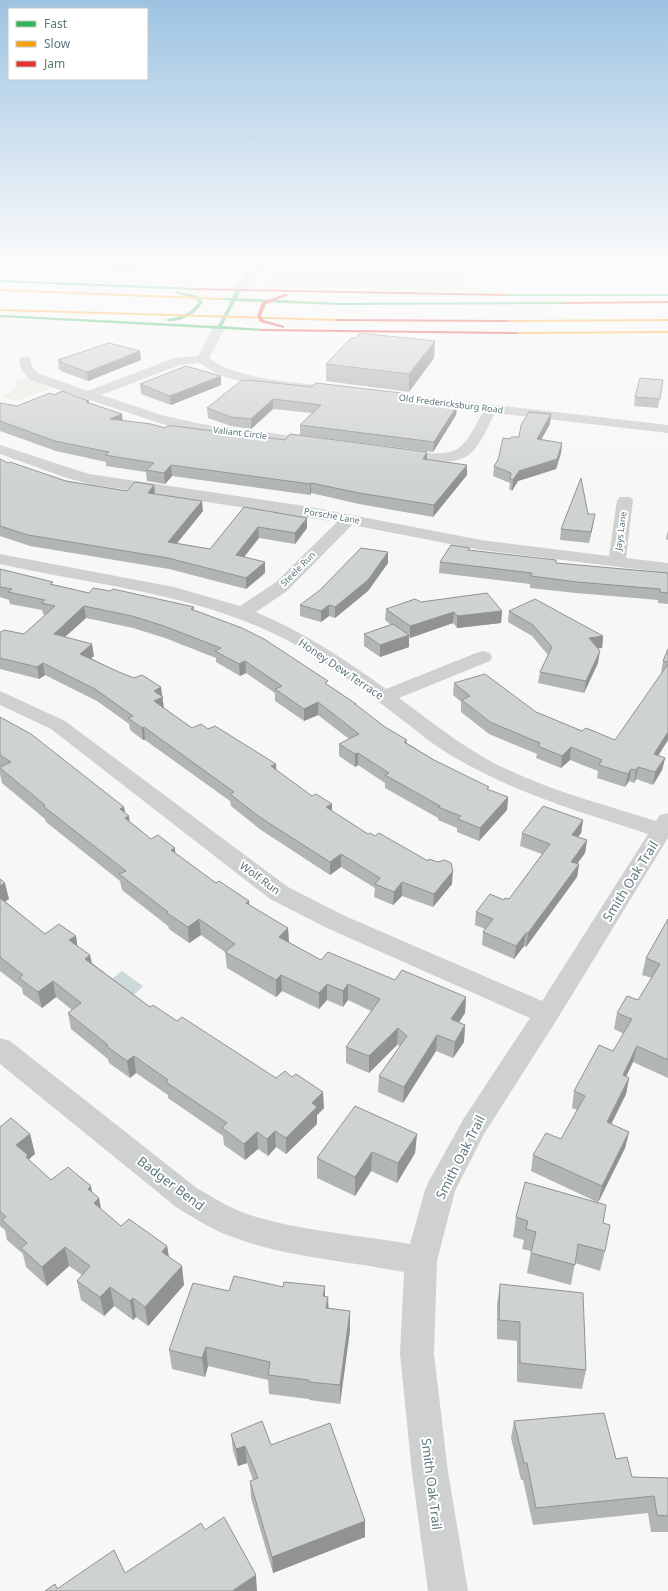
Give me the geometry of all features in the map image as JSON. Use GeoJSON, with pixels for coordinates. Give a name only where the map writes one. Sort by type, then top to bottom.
{"type":"FeatureCollection","features":[{"type":"Feature","properties":{"kind":"street"},"geometry":{"type":"LineString","coordinates":[[203,359],[214,335]]}},
{"type":"Feature","properties":{"kind":"street"},"geometry":{"type":"LineString","coordinates":[[203,359],[211,368],[236,376],[354,392]]}},
{"type":"Feature","properties":{"kind":"street"},"geometry":{"type":"LineString","coordinates":[[89,396],[178,361],[203,359]]}},
{"type":"Feature","properties":{"kind":"street","name":"Valiant Circle"},"geometry":{"type":"LineString","coordinates":[[25,360],[27,369],[35,377],[162,420],[202,428],[327,444]]}},
{"type":"Feature","properties":{"kind":"street","name":"Old Fredericksburg Road"},"geometry":{"type":"LineString","coordinates":[[369,394],[668,429]]}},
{"type":"Feature","properties":{"kind":"street"},"geometry":{"type":"LineString","coordinates":[[382,451],[428,457],[450,457],[464,452],[491,409]]}},
{"type":"Feature","properties":{"kind":"street","name":"Porsche Lane"},"geometry":{"type":"LineString","coordinates":[[0,449],[66,473],[90,479],[349,519],[482,545],[668,568]]}},
{"type":"Feature","properties":{"kind":"street","name":"Jays Lane"},"geometry":{"type":"LineString","coordinates":[[617,561],[625,500]]}},
{"type":"Feature","properties":{"kind":"street","name":"Steele Run"},"geometry":{"type":"LineString","coordinates":[[242,613],[281,587],[349,519]]}},
{"type":"Feature","properties":{"kind":"street","name":"Honey Dew Terrace"},"geometry":{"type":"LineString","coordinates":[[0,560],[162,589],[242,613],[274,627],[312,648],[384,697],[461,753],[494,772],[530,786],[665,825]]}},
{"type":"Feature","properties":{"kind":"street"},"geometry":{"type":"LineString","coordinates":[[384,697],[483,657]]}},
{"type":"Feature","properties":{"kind":"street","name":"Wolf Run"},"geometry":{"type":"LineString","coordinates":[[0,697],[58,725],[279,892],[336,922],[547,1014]]}},
{"type":"Feature","properties":{"kind":"street","name":"Smith Oak Trail"},"geometry":{"type":"LineString","coordinates":[[448,1591],[430,1472],[417,1354],[421,1261],[444,1184],[474,1126],[547,1014],[665,825]]}},
{"type":"Feature","properties":{"kind":"street","name":"Badger Bend"},"geometry":{"type":"LineString","coordinates":[[0,1049],[187,1198],[216,1215],[240,1226],[421,1261]]}},
{"type":"Feature","properties":{"kind":"shaded area"},"geometry":{"type":"Polygon","coordinates":[[[26,379],[51,388],[17,401],[2,397],[16,389],[17,380],[26,379]]]}},
{"type":"Feature","properties":{"kind":"shaded area"},"geometry":{"type":"Polygon","coordinates":[[[122,971],[143,986],[135,994],[131,994],[112,979],[122,971]]]}},
{"type":"Feature","properties":{"kind":"building"},"geometry":{"type":"Polygon","coordinates":[[[358,335],[381,335],[435,341],[409,374],[326,364],[351,338],[355,338],[358,335]]]}},
{"type":"Feature","properties":{"kind":"building"},"geometry":{"type":"Polygon","coordinates":[[[109,343],[140,351],[87,372],[58,360],[109,343]]]}},
{"type":"Feature","properties":{"kind":"building"},"geometry":{"type":"Polygon","coordinates":[[[186,366],[221,376],[170,396],[140,384],[186,366]]]}},
{"type":"Feature","properties":{"kind":"building"},"geometry":{"type":"Polygon","coordinates":[[[640,378],[663,380],[660,399],[635,397],[640,378]]]}},
{"type":"Feature","properties":{"kind":"building"},"geometry":{"type":"Polygon","coordinates":[[[242,380],[312,387],[316,383],[401,393],[397,397],[457,406],[434,442],[300,425],[321,405],[273,399],[251,419],[231,417],[207,408],[242,380]]]}},
{"type":"Feature","properties":{"kind":"building"},"geometry":{"type":"Polygon","coordinates":[[[62,391],[89,401],[86,402],[122,414],[110,419],[151,424],[165,428],[167,426],[174,426],[285,440],[290,434],[427,452],[423,459],[467,465],[434,505],[359,493],[311,483],[171,465],[164,473],[146,470],[154,463],[105,455],[109,452],[55,441],[0,421],[0,403],[17,406],[50,393],[54,395],[62,391]]]}},
{"type":"Feature","properties":{"kind":"building"},"geometry":{"type":"Polygon","coordinates":[[[529,412],[551,414],[537,439],[562,443],[557,459],[519,471],[513,480],[510,479],[511,473],[494,466],[498,460],[503,438],[510,439],[511,437],[519,437],[521,425],[529,412]]]}},
{"type":"Feature","properties":{"kind":"building"},"geometry":{"type":"Polygon","coordinates":[[[0,459],[8,463],[10,462],[66,481],[127,491],[135,482],[154,485],[148,493],[202,501],[168,542],[210,549],[244,507],[307,518],[295,533],[258,527],[236,555],[265,562],[246,578],[168,558],[28,535],[0,526],[0,459]]]}},
{"type":"Feature","properties":{"kind":"building"},"geometry":{"type":"Polygon","coordinates":[[[581,478],[588,514],[595,514],[591,532],[561,529],[581,478]]]}},
{"type":"Feature","properties":{"kind":"building"},"geometry":{"type":"Polygon","coordinates":[[[451,545],[470,548],[468,550],[556,560],[556,563],[668,573],[668,593],[660,592],[660,589],[577,582],[531,576],[532,573],[440,562],[451,545]]]}},
{"type":"Feature","properties":{"kind":"building"},"geometry":{"type":"Polygon","coordinates":[[[361,548],[388,552],[368,580],[335,607],[329,605],[321,611],[300,605],[320,590],[361,548]]]}},
{"type":"Feature","properties":{"kind":"building"},"geometry":{"type":"Polygon","coordinates":[[[0,569],[53,582],[50,584],[89,593],[93,588],[110,591],[113,589],[194,607],[191,609],[242,628],[264,639],[328,681],[325,683],[356,704],[385,727],[407,740],[404,742],[434,760],[489,787],[487,789],[508,797],[480,828],[458,819],[461,816],[438,807],[440,806],[385,775],[389,773],[358,753],[355,754],[339,744],[359,734],[318,702],[304,709],[275,689],[282,686],[245,661],[239,664],[215,651],[221,648],[164,626],[132,616],[84,606],[54,634],[92,644],[80,654],[134,678],[142,675],[161,687],[154,691],[163,697],[154,701],[192,728],[201,724],[208,729],[215,726],[276,764],[271,766],[312,796],[316,794],[332,804],[326,807],[368,834],[370,833],[375,836],[379,833],[428,861],[429,859],[438,862],[445,860],[451,863],[453,871],[434,894],[402,882],[394,892],[375,884],[380,878],[341,854],[330,862],[261,818],[230,794],[234,792],[144,727],[142,728],[128,718],[133,716],[95,689],[43,663],[37,667],[0,658],[0,632],[4,630],[24,634],[55,606],[41,603],[45,600],[8,592],[12,589],[0,587],[0,569]]]}},
{"type":"Feature","properties":{"kind":"building"},"geometry":{"type":"Polygon","coordinates":[[[487,593],[502,611],[457,616],[454,612],[410,626],[386,609],[415,599],[421,602],[487,593]]]}},
{"type":"Feature","properties":{"kind":"building"},"geometry":{"type":"Polygon","coordinates":[[[535,599],[603,636],[589,638],[600,651],[586,681],[540,672],[552,647],[533,625],[509,611],[535,599]]]}},
{"type":"Feature","properties":{"kind":"building"},"geometry":{"type":"Polygon","coordinates":[[[393,624],[409,635],[380,645],[364,634],[393,624]]]}},
{"type":"Feature","properties":{"kind":"building"},"geometry":{"type":"Polygon","coordinates":[[[668,649],[668,662],[663,661],[668,649]]]}},
{"type":"Feature","properties":{"kind":"building"},"geometry":{"type":"Polygon","coordinates":[[[668,664],[668,732],[654,754],[665,758],[655,772],[638,767],[636,770],[631,769],[628,774],[599,765],[602,760],[571,747],[562,756],[538,746],[540,743],[490,722],[462,700],[470,696],[454,683],[485,674],[536,712],[582,731],[586,728],[615,740],[668,664]]]}},
{"type":"Feature","properties":{"kind":"building"},"geometry":{"type":"Polygon","coordinates":[[[0,717],[31,734],[124,807],[120,809],[129,816],[125,818],[151,839],[158,835],[175,848],[171,850],[216,883],[219,881],[249,901],[246,903],[288,928],[279,937],[321,960],[328,952],[395,980],[402,970],[466,997],[451,1019],[465,1025],[455,1042],[437,1035],[404,1087],[379,1076],[407,1036],[398,1028],[369,1056],[346,1047],[380,999],[348,984],[343,991],[327,984],[319,993],[281,975],[276,980],[225,952],[235,944],[199,919],[188,927],[167,913],[168,912],[119,874],[126,871],[43,806],[45,805],[0,768],[11,762],[0,755],[0,717]]]}},
{"type":"Feature","properties":{"kind":"building"},"geometry":{"type":"Polygon","coordinates":[[[543,806],[583,820],[572,835],[587,840],[571,862],[579,864],[528,933],[526,933],[516,946],[483,932],[493,919],[476,912],[490,894],[504,900],[505,898],[509,899],[550,844],[522,833],[543,806]]]}},
{"type":"Feature","properties":{"kind":"building"},"geometry":{"type":"Polygon","coordinates":[[[0,879],[5,883],[0,886],[0,879]]]}},
{"type":"Feature","properties":{"kind":"building"},"geometry":{"type":"Polygon","coordinates":[[[0,898],[45,934],[59,924],[76,936],[69,940],[90,955],[85,959],[150,1007],[153,1005],[177,1021],[182,1017],[276,1078],[285,1071],[292,1077],[296,1074],[323,1092],[312,1103],[317,1107],[286,1138],[275,1131],[267,1139],[257,1132],[244,1144],[222,1128],[227,1123],[166,1082],[168,1080],[134,1056],[127,1061],[106,1046],[108,1045],[68,1013],[81,1003],[53,981],[38,992],[19,978],[23,975],[0,957],[0,898]]]}},
{"type":"Feature","properties":{"kind":"building"},"geometry":{"type":"Polygon","coordinates":[[[668,919],[668,1060],[637,1046],[623,1075],[629,1078],[607,1122],[629,1132],[602,1186],[533,1155],[546,1133],[561,1139],[585,1096],[574,1091],[599,1045],[613,1051],[632,1019],[617,1013],[627,996],[638,1000],[660,964],[646,958],[668,919]]]}},
{"type":"Feature","properties":{"kind":"building"},"geometry":{"type":"Polygon","coordinates":[[[355,1106],[417,1134],[398,1163],[372,1152],[355,1177],[317,1158],[355,1106]]]}},
{"type":"Feature","properties":{"kind":"building"},"geometry":{"type":"Polygon","coordinates":[[[11,1118],[30,1134],[16,1145],[28,1155],[26,1157],[51,1180],[68,1167],[91,1186],[88,1189],[99,1198],[94,1203],[121,1226],[129,1219],[167,1246],[162,1252],[182,1266],[145,1307],[133,1298],[130,1301],[110,1287],[100,1297],[77,1281],[90,1266],[65,1247],[42,1267],[21,1248],[27,1243],[2,1220],[6,1217],[0,1211],[0,1127],[11,1118]]]}},
{"type":"Feature","properties":{"kind":"building"},"geometry":{"type":"Polygon","coordinates":[[[525,1182],[606,1205],[603,1223],[610,1225],[605,1251],[578,1244],[575,1265],[531,1253],[536,1232],[526,1229],[528,1221],[516,1217],[525,1182]]]}},
{"type":"Feature","properties":{"kind":"building"},"geometry":{"type":"Polygon","coordinates":[[[234,1276],[283,1287],[284,1282],[325,1286],[323,1296],[328,1297],[326,1308],[350,1311],[340,1385],[309,1382],[309,1380],[268,1375],[270,1362],[206,1347],[202,1358],[169,1350],[193,1283],[229,1291],[234,1276]]]}},
{"type":"Feature","properties":{"kind":"building"},"geometry":{"type":"Polygon","coordinates":[[[500,1284],[583,1293],[586,1370],[520,1363],[520,1322],[499,1320],[500,1284]]]}},
{"type":"Feature","properties":{"kind":"building"},"geometry":{"type":"Polygon","coordinates":[[[604,1413],[616,1459],[627,1457],[632,1477],[668,1478],[668,1516],[657,1515],[654,1496],[536,1508],[527,1463],[524,1463],[514,1421],[604,1413]]]}},
{"type":"Feature","properties":{"kind":"building"},"geometry":{"type":"Polygon","coordinates":[[[262,1421],[271,1445],[330,1423],[365,1521],[272,1557],[250,1481],[258,1478],[245,1446],[236,1449],[231,1434],[262,1421]]]}},
{"type":"Feature","properties":{"kind":"building"},"geometry":{"type":"Polygon","coordinates":[[[224,1517],[256,1575],[232,1591],[45,1591],[55,1584],[57,1589],[114,1550],[125,1573],[201,1523],[205,1530],[224,1517]]]}}]}
